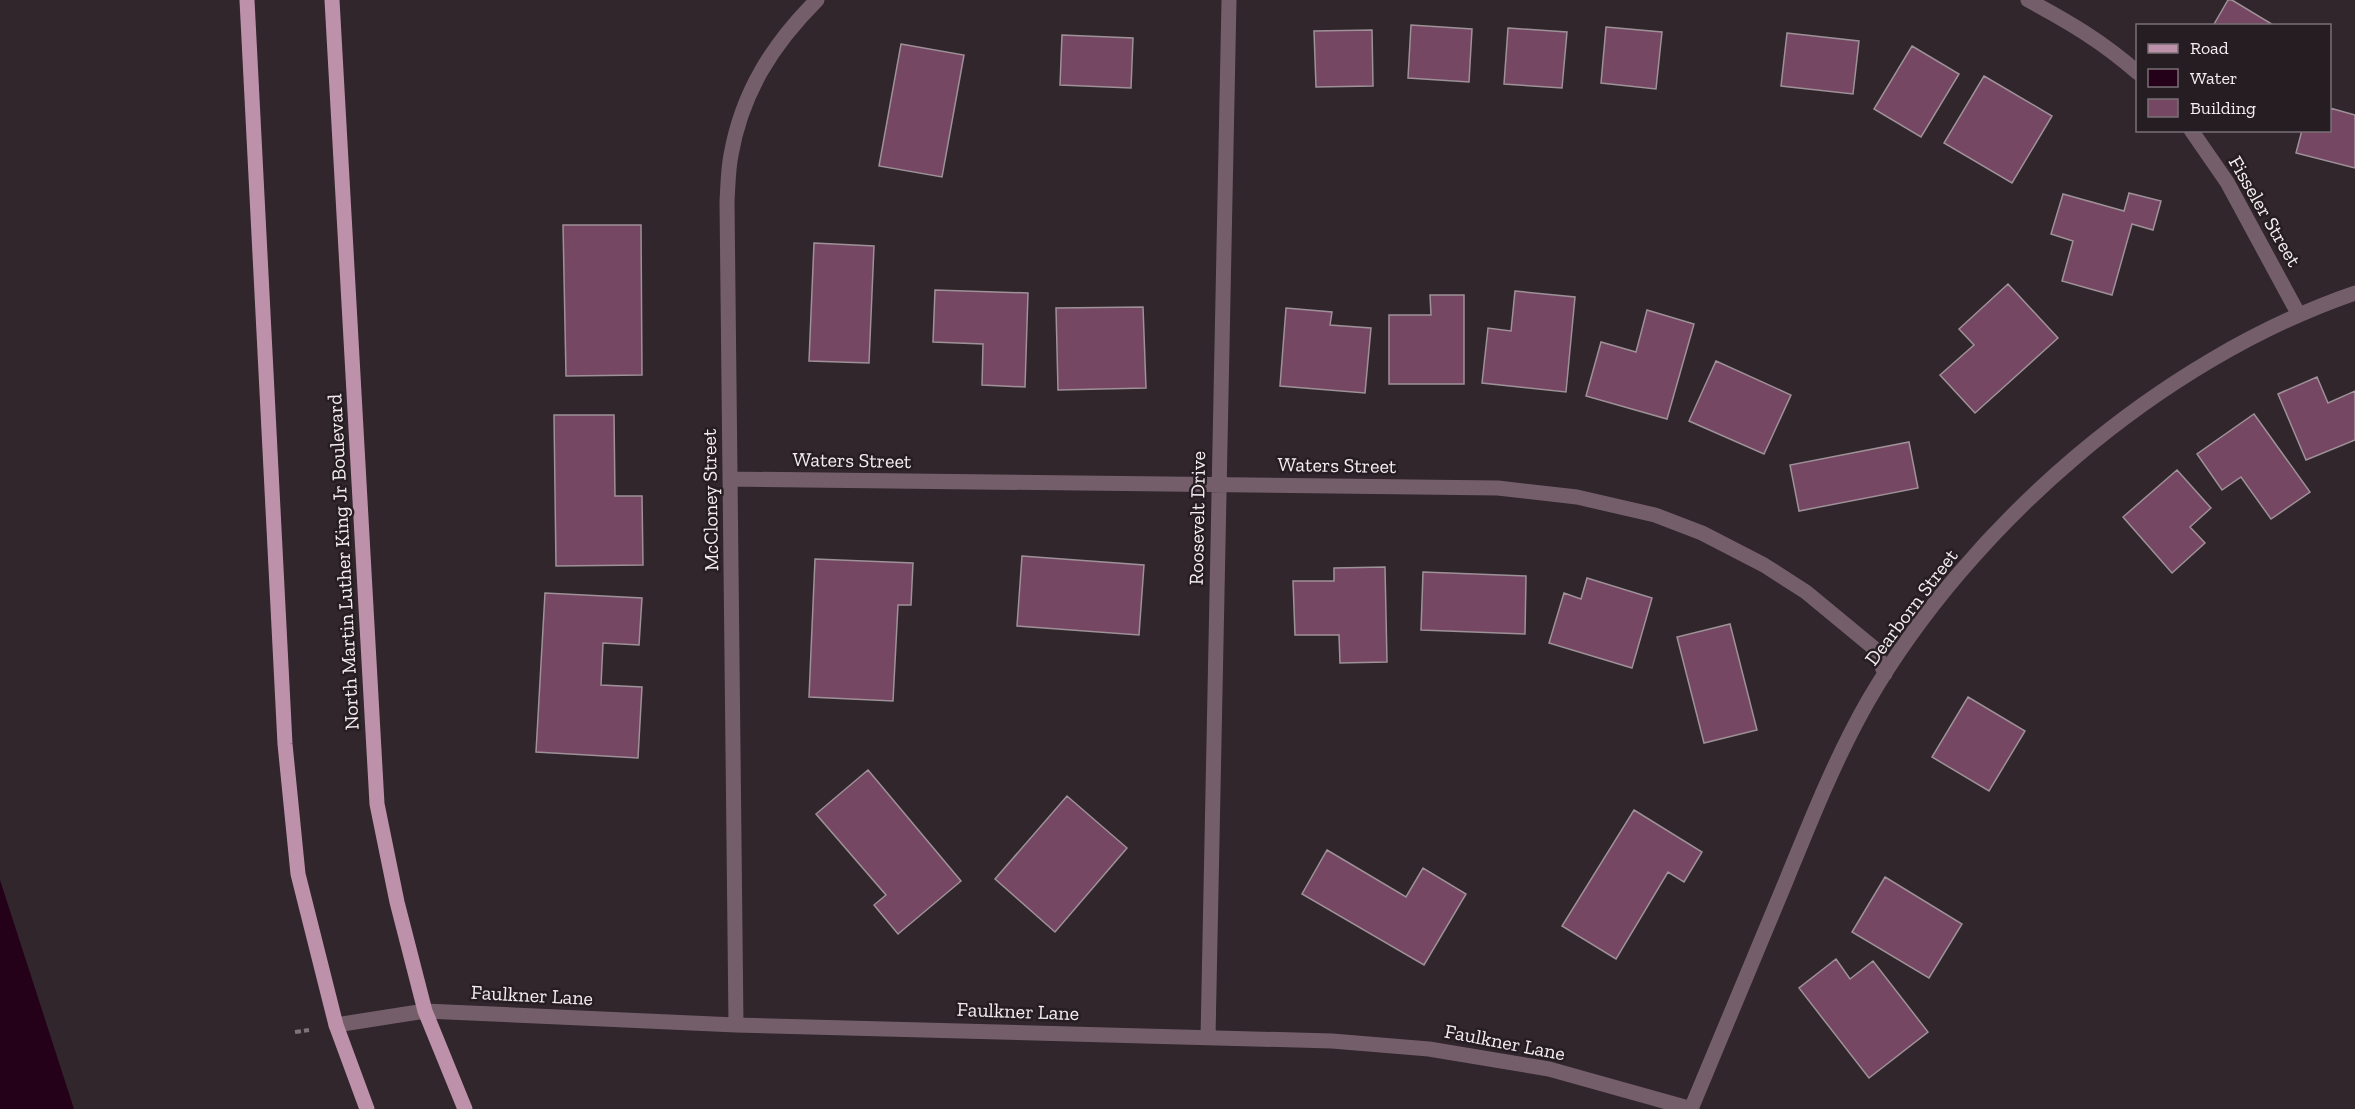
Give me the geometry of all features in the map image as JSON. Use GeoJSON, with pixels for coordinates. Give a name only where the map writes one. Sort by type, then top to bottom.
{"type":"FeatureCollection","features":[{"type":"Feature","properties":{"kind":"main road"},"geometry":{"type":"LineString","coordinates":[[247,0],[285,744],[298,874],[336,1025],[367,1109]]}},
{"type":"Feature","properties":{"kind":"main road","name":"North Martin Luther King Jr Boulevard"},"geometry":{"type":"LineString","coordinates":[[333,0],[377,804],[397,902],[425,1011],[465,1109]]}},
{"type":"Feature","properties":{"kind":"street","name":"McCloney Street"},"geometry":{"type":"LineString","coordinates":[[736,1025],[727,201],[731,156],[741,114],[761,68],[790,27],[817,0]]}},
{"type":"Feature","properties":{"kind":"street","name":"Roosevelt Drive"},"geometry":{"type":"LineString","coordinates":[[1208,1038],[1228,0]]}},
{"type":"Feature","properties":{"kind":"street"},"geometry":{"type":"LineString","coordinates":[[2028,0],[2076,25],[2110,48],[2136,71]]}},
{"type":"Feature","properties":{"kind":"street","name":"Fisseler Street"},"geometry":{"type":"LineString","coordinates":[[2192,132],[2227,182],[2300,315]]}},
{"type":"Feature","properties":{"kind":"street","name":"Dearborn Street"},"geometry":{"type":"LineString","coordinates":[[1691,1109],[1830,775],[1885,674],[1943,592],[2008,519],[2069,461],[2148,401],[2232,349],[2300,315],[2355,293]]}},
{"type":"Feature","properties":{"kind":"street","name":"Waters Street"},"geometry":{"type":"LineString","coordinates":[[730,479],[1498,488],[1577,497],[1655,516],[1712,538],[1764,565],[1806,592],[1875,649],[1885,674]]}},
{"type":"Feature","properties":{"kind":"street","name":"Faulkner Lane"},"geometry":{"type":"LineString","coordinates":[[336,1025],[425,1011],[736,1025],[1332,1041],[1430,1049],[1549,1069],[1691,1109]]}},
{"type":"Feature","properties":{"kind":"water"},"geometry":{"type":"Polygon","coordinates":[[[0,880],[74,1109],[0,1109],[0,880]]]}},
{"type":"Feature","properties":{"kind":"building"},"geometry":{"type":"Polygon","coordinates":[[[2228,0],[2232,0],[2272,24],[2214,24],[2228,0]]]}},
{"type":"Feature","properties":{"kind":"building"},"geometry":{"type":"Polygon","coordinates":[[[1411,25],[1472,29],[1469,82],[1408,78],[1411,25]]]}},
{"type":"Feature","properties":{"kind":"building"},"geometry":{"type":"Polygon","coordinates":[[[1606,27],[1662,32],[1656,89],[1601,83],[1606,27]]]}},
{"type":"Feature","properties":{"kind":"building"},"geometry":{"type":"Polygon","coordinates":[[[1508,28],[1567,32],[1562,88],[1504,84],[1508,28]]]}},
{"type":"Feature","properties":{"kind":"building"},"geometry":{"type":"Polygon","coordinates":[[[1372,30],[1373,86],[1316,87],[1314,31],[1372,30]]]}},
{"type":"Feature","properties":{"kind":"building"},"geometry":{"type":"Polygon","coordinates":[[[1787,33],[1859,41],[1853,94],[1781,86],[1787,33]]]}},
{"type":"Feature","properties":{"kind":"building"},"geometry":{"type":"Polygon","coordinates":[[[1062,35],[1133,38],[1131,88],[1060,85],[1062,35]]]}},
{"type":"Feature","properties":{"kind":"building"},"geometry":{"type":"Polygon","coordinates":[[[901,44],[964,55],[942,177],[879,166],[901,44]]]}},
{"type":"Feature","properties":{"kind":"building"},"geometry":{"type":"Polygon","coordinates":[[[1912,46],[1959,74],[1921,137],[1874,109],[1912,46]]]}},
{"type":"Feature","properties":{"kind":"building"},"geometry":{"type":"Polygon","coordinates":[[[1984,76],[2052,116],[2012,183],[1944,143],[1984,76]]]}},
{"type":"Feature","properties":{"kind":"building"},"geometry":{"type":"Polygon","coordinates":[[[2331,108],[2355,115],[2355,168],[2296,153],[2301,132],[2331,132],[2331,108]]]}},
{"type":"Feature","properties":{"kind":"building"},"geometry":{"type":"Polygon","coordinates":[[[2129,193],[2161,201],[2153,230],[2132,224],[2112,295],[2062,281],[2073,241],[2051,234],[2063,194],[2124,211],[2129,193]]]}},
{"type":"Feature","properties":{"kind":"building"},"geometry":{"type":"Polygon","coordinates":[[[563,225],[641,225],[642,375],[566,376],[563,225]]]}},
{"type":"Feature","properties":{"kind":"building"},"geometry":{"type":"Polygon","coordinates":[[[814,243],[874,246],[869,363],[809,361],[814,243]]]}},
{"type":"Feature","properties":{"kind":"building"},"geometry":{"type":"Polygon","coordinates":[[[2008,284],[2058,338],[1975,413],[1940,375],[1974,345],[1959,329],[2008,284]]]}},
{"type":"Feature","properties":{"kind":"building"},"geometry":{"type":"Polygon","coordinates":[[[935,290],[1028,293],[1025,387],[982,385],[983,344],[933,342],[935,290]]]}},
{"type":"Feature","properties":{"kind":"building"},"geometry":{"type":"Polygon","coordinates":[[[1515,291],[1575,297],[1566,392],[1482,383],[1488,328],[1511,331],[1515,291]]]}},
{"type":"Feature","properties":{"kind":"building"},"geometry":{"type":"Polygon","coordinates":[[[1430,295],[1464,295],[1464,384],[1389,384],[1389,315],[1431,315],[1430,295]]]}},
{"type":"Feature","properties":{"kind":"building"},"geometry":{"type":"Polygon","coordinates":[[[1143,307],[1146,388],[1058,390],[1056,308],[1143,307]]]}},
{"type":"Feature","properties":{"kind":"building"},"geometry":{"type":"Polygon","coordinates":[[[1286,308],[1332,312],[1330,325],[1371,328],[1365,393],[1280,386],[1286,308]]]}},
{"type":"Feature","properties":{"kind":"building"},"geometry":{"type":"Polygon","coordinates":[[[1647,310],[1694,324],[1667,419],[1586,396],[1601,342],[1636,352],[1647,310]]]}},
{"type":"Feature","properties":{"kind":"building"},"geometry":{"type":"Polygon","coordinates":[[[1716,361],[1791,395],[1764,454],[1689,421],[1716,361]]]}},
{"type":"Feature","properties":{"kind":"building"},"geometry":{"type":"Polygon","coordinates":[[[2317,377],[2328,403],[2355,391],[2355,440],[2306,460],[2278,394],[2317,377]]]}},
{"type":"Feature","properties":{"kind":"building"},"geometry":{"type":"Polygon","coordinates":[[[2254,414],[2310,492],[2271,519],[2241,477],[2222,490],[2197,454],[2254,414]]]}},
{"type":"Feature","properties":{"kind":"building"},"geometry":{"type":"Polygon","coordinates":[[[554,415],[614,415],[615,496],[642,496],[643,565],[556,566],[554,415]]]}},
{"type":"Feature","properties":{"kind":"building"},"geometry":{"type":"Polygon","coordinates":[[[1909,442],[1918,488],[1799,511],[1790,465],[1909,442]]]}},
{"type":"Feature","properties":{"kind":"building"},"geometry":{"type":"Polygon","coordinates":[[[2177,470],[2211,508],[2190,527],[2205,543],[2172,573],[2123,517],[2177,470]]]}},
{"type":"Feature","properties":{"kind":"building"},"geometry":{"type":"Polygon","coordinates":[[[1022,556],[1144,565],[1139,635],[1017,626],[1022,556]]]}},
{"type":"Feature","properties":{"kind":"building"},"geometry":{"type":"Polygon","coordinates":[[[815,559],[913,563],[911,605],[898,605],[893,701],[809,697],[815,559]]]}},
{"type":"Feature","properties":{"kind":"building"},"geometry":{"type":"Polygon","coordinates":[[[1385,567],[1387,662],[1340,663],[1339,635],[1295,635],[1293,581],[1334,581],[1334,568],[1385,567]]]}},
{"type":"Feature","properties":{"kind":"building"},"geometry":{"type":"Polygon","coordinates":[[[1423,572],[1526,576],[1525,634],[1421,630],[1423,572]]]}},
{"type":"Feature","properties":{"kind":"building"},"geometry":{"type":"Polygon","coordinates":[[[1587,578],[1652,598],[1632,668],[1549,643],[1564,593],[1581,599],[1587,578]]]}},
{"type":"Feature","properties":{"kind":"building"},"geometry":{"type":"Polygon","coordinates":[[[545,593],[642,598],[639,645],[603,643],[601,685],[642,687],[638,758],[536,752],[545,593]]]}},
{"type":"Feature","properties":{"kind":"building"},"geometry":{"type":"Polygon","coordinates":[[[1730,624],[1757,730],[1704,743],[1677,637],[1730,624]]]}},
{"type":"Feature","properties":{"kind":"building"},"geometry":{"type":"Polygon","coordinates":[[[1968,697],[2025,731],[1989,791],[1932,757],[1968,697]]]}},
{"type":"Feature","properties":{"kind":"building"},"geometry":{"type":"Polygon","coordinates":[[[868,770],[961,881],[898,934],[874,905],[886,895],[816,814],[868,770]]]}},
{"type":"Feature","properties":{"kind":"building"},"geometry":{"type":"Polygon","coordinates":[[[1067,796],[1127,848],[1055,932],[995,879],[1067,796]]]}},
{"type":"Feature","properties":{"kind":"building"},"geometry":{"type":"Polygon","coordinates":[[[1634,810],[1702,852],[1684,882],[1668,872],[1616,959],[1562,926],[1634,810]]]}},
{"type":"Feature","properties":{"kind":"building"},"geometry":{"type":"Polygon","coordinates":[[[1327,850],[1406,897],[1423,868],[1466,894],[1424,965],[1302,894],[1327,850]]]}},
{"type":"Feature","properties":{"kind":"building"},"geometry":{"type":"Polygon","coordinates":[[[1885,877],[1962,924],[1929,978],[1852,932],[1885,877]]]}},
{"type":"Feature","properties":{"kind":"building"},"geometry":{"type":"Polygon","coordinates":[[[1836,959],[1850,979],[1873,961],[1928,1032],[1869,1078],[1799,988],[1836,959]]]}}]}
